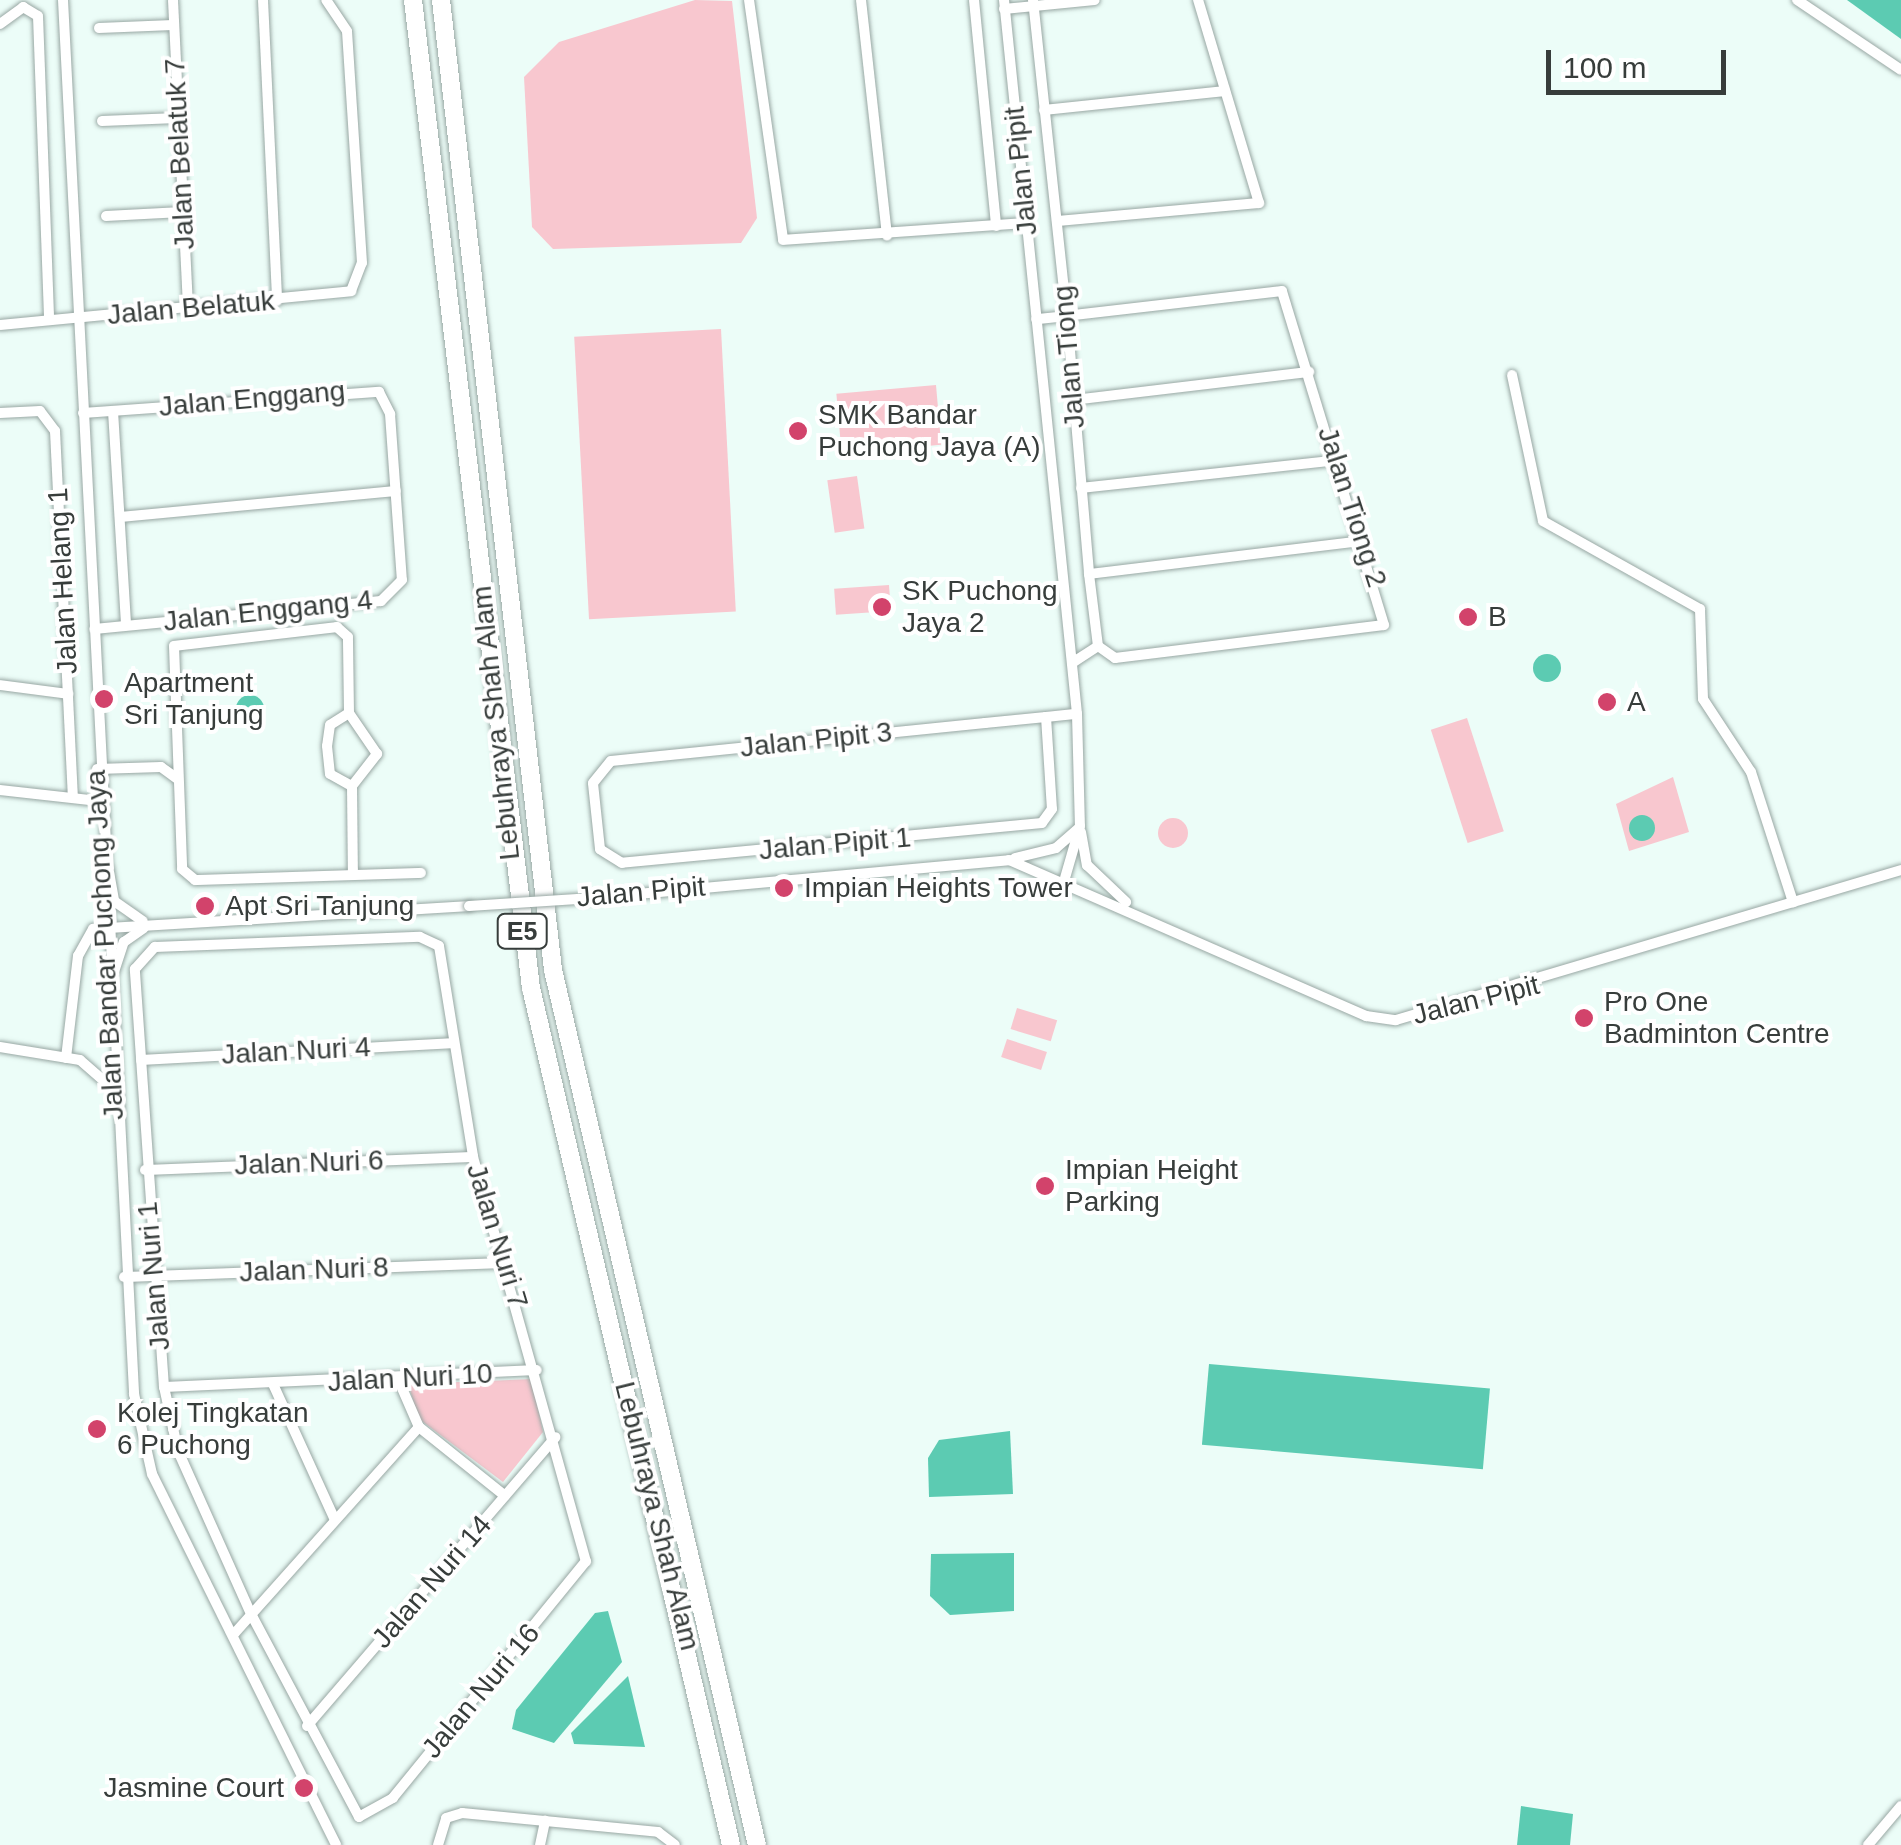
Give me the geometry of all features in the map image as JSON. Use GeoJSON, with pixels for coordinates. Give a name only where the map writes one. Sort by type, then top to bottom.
{"type":"FeatureCollection","features":[{"type":"Feature","properties":{"kind":"highway","name":"Lebuhraya Shah Alam"},"geometry":{"type":"LineString","coordinates":[[413,0],[531,988],[684,1609],[732,1845]]}},
{"type":"Feature","properties":{"kind":"highway","name":"Lebuhraya Shah Alam"},"geometry":{"type":"LineString","coordinates":[[441,0],[553,970],[758,1845]]}},
{"type":"Feature","properties":{"kind":"street","name":"Jalan Bandar Puchong Jaya"},"geometry":{"type":"LineString","coordinates":[[64,0],[112,1088],[124,1277],[152,1474],[336,1845]]}},
{"type":"Feature","properties":{"kind":"street","name":"Jalan Belatuk 7"},"geometry":{"type":"LineString","coordinates":[[172,0],[188,308]]}},
{"type":"Feature","properties":{"kind":"street"},"geometry":{"type":"LineString","coordinates":[[264,0],[276,301]]}},
{"type":"Feature","properties":{"kind":"street","name":"Jalan Belatuk"},"geometry":{"type":"LineString","coordinates":[[0,325],[343,295],[362,263],[348,31],[326,0]]}},
{"type":"Feature","properties":{"kind":"street"},"geometry":{"type":"LineString","coordinates":[[749,0],[783,240],[887,236],[1027,223]]}},
{"type":"Feature","properties":{"kind":"street"},"geometry":{"type":"LineString","coordinates":[[861,0],[887,236]]}},
{"type":"Feature","properties":{"kind":"street"},"geometry":{"type":"LineString","coordinates":[[974,0],[996,226]]}},
{"type":"Feature","properties":{"kind":"street"},"geometry":{"type":"LineString","coordinates":[[1004,5],[1094,0]]}},
{"type":"Feature","properties":{"kind":"street"},"geometry":{"type":"LineString","coordinates":[[1057,221],[1258,203],[1198,0]]}},
{"type":"Feature","properties":{"kind":"street"},"geometry":{"type":"LineString","coordinates":[[1797,0],[1901,70]]}},
{"type":"Feature","properties":{"kind":"street","name":"Jalan Tiong"},"geometry":{"type":"LineString","coordinates":[[1033,3],[1067,316],[1089,574],[1101,650]]}},
{"type":"Feature","properties":{"kind":"street","name":"Jalan Pipit"},"geometry":{"type":"LineString","coordinates":[[1004,5],[1077,714],[1080,826],[1065,878]]}},
{"type":"Feature","properties":{"kind":"street"},"geometry":{"type":"LineString","coordinates":[[0,24],[23,7],[38,16],[49,320]]}},
{"type":"Feature","properties":{"kind":"street"},"geometry":{"type":"LineString","coordinates":[[99,28],[173,25]]}},
{"type":"Feature","properties":{"kind":"street"},"geometry":{"type":"LineString","coordinates":[[1044,110],[1225,91]]}},
{"type":"Feature","properties":{"kind":"street"},"geometry":{"type":"LineString","coordinates":[[102,121],[177,118]]}},
{"type":"Feature","properties":{"kind":"street"},"geometry":{"type":"LineString","coordinates":[[106,216],[182,212]]}},
{"type":"Feature","properties":{"kind":"street","name":"Jalan Tiong 2"},"geometry":{"type":"LineString","coordinates":[[1067,316],[1282,291],[1386,614],[1379,629],[1101,650],[1072,663]]}},
{"type":"Feature","properties":{"kind":"street"},"geometry":{"type":"LineString","coordinates":[[1036,319],[1067,316]]}},
{"type":"Feature","properties":{"kind":"street"},"geometry":{"type":"LineString","coordinates":[[1072,400],[1309,372]]}},
{"type":"Feature","properties":{"kind":"street"},"geometry":{"type":"LineString","coordinates":[[1512,376],[1543,520],[1700,609],[1703,700],[1750,772],[1793,902]]}},
{"type":"Feature","properties":{"kind":"street","name":"Jalan Enggang"},"geometry":{"type":"LineString","coordinates":[[83,413],[371,389],[389,405],[396,490]]}},
{"type":"Feature","properties":{"kind":"street","name":"Jalan Helang 1"},"geometry":{"type":"LineString","coordinates":[[0,414],[40,411],[55,432],[73,798]]}},
{"type":"Feature","properties":{"kind":"street"},"geometry":{"type":"LineString","coordinates":[[113,411],[126,625]]}},
{"type":"Feature","properties":{"kind":"street"},"geometry":{"type":"LineString","coordinates":[[1080,488],[1337,460]]}},
{"type":"Feature","properties":{"kind":"street"},"geometry":{"type":"LineString","coordinates":[[120,517],[396,490]]}},
{"type":"Feature","properties":{"kind":"street","name":"Jalan Enggang 4"},"geometry":{"type":"LineString","coordinates":[[94,629],[389,598],[402,580],[396,490]]}},
{"type":"Feature","properties":{"kind":"street"},"geometry":{"type":"LineString","coordinates":[[1089,574],[1362,541]]}},
{"type":"Feature","properties":{"kind":"street"},"geometry":{"type":"LineString","coordinates":[[353,875],[352,786],[376,754],[350,713],[348,637],[337,627],[187,639],[174,646],[176,746],[186,876],[353,875],[421,873]]}},
{"type":"Feature","properties":{"kind":"street"},"geometry":{"type":"LineString","coordinates":[[0,684],[68,694]]}},
{"type":"Feature","properties":{"kind":"street"},"geometry":{"type":"LineString","coordinates":[[350,713],[330,725],[327,746],[330,774],[352,786]]}},
{"type":"Feature","properties":{"kind":"street","name":"Jalan Pipit 3"},"geometry":{"type":"LineString","coordinates":[[596,810],[593,783],[611,761],[1077,714]]}},
{"type":"Feature","properties":{"kind":"street","name":"Jalan Pipit 1"},"geometry":{"type":"LineString","coordinates":[[596,810],[600,849],[622,863],[995,829],[1051,815],[1046,717]]}},
{"type":"Feature","properties":{"kind":"street"},"geometry":{"type":"LineString","coordinates":[[161,766],[176,746]]}},
{"type":"Feature","properties":{"kind":"street"},"geometry":{"type":"LineString","coordinates":[[97,769],[161,766],[178,781]]}},
{"type":"Feature","properties":{"kind":"street"},"geometry":{"type":"LineString","coordinates":[[0,790],[98,801]]}},
{"type":"Feature","properties":{"kind":"street"},"geometry":{"type":"LineString","coordinates":[[99,817],[114,901],[154,924],[124,942],[109,998]]}},
{"type":"Feature","properties":{"kind":"street"},"geometry":{"type":"LineString","coordinates":[[1009,860],[1056,848],[1080,826]]}},
{"type":"Feature","properties":{"kind":"street"},"geometry":{"type":"LineString","coordinates":[[1080,826],[1087,866],[1137,911]]}},
{"type":"Feature","properties":{"kind":"street","name":"Jalan Pipit"},"geometry":{"type":"LineString","coordinates":[[106,927],[593,898],[1009,860],[1065,878],[1366,1016],[1396,1020],[1901,870]]}},
{"type":"Feature","properties":{"kind":"street"},"geometry":{"type":"LineString","coordinates":[[66,1058],[80,946],[106,927]]}},
{"type":"Feature","properties":{"kind":"street","name":"Jalan Nuri 7"},"geometry":{"type":"LineString","coordinates":[[156,947],[420,936],[438,946],[451,1043],[473,1157],[538,1370],[584,1542]]}},
{"type":"Feature","properties":{"kind":"street","name":"Jalan Nuri 1"},"geometry":{"type":"LineString","coordinates":[[156,947],[136,969],[154,1276],[164,1387],[178,1451],[251,1614],[352,1814]]}},
{"type":"Feature","properties":{"kind":"street","name":"Jalan Nuri 4"},"geometry":{"type":"LineString","coordinates":[[141,1060],[451,1043]]}},
{"type":"Feature","properties":{"kind":"street"},"geometry":{"type":"LineString","coordinates":[[0,1048],[92,1065],[112,1088]]}},
{"type":"Feature","properties":{"kind":"street","name":"Jalan Nuri 6"},"geometry":{"type":"LineString","coordinates":[[145,1170],[473,1157]]}},
{"type":"Feature","properties":{"kind":"street","name":"Jalan Nuri 8"},"geometry":{"type":"LineString","coordinates":[[124,1277],[505,1263]]}},
{"type":"Feature","properties":{"kind":"street","name":"Jalan Nuri 10"},"geometry":{"type":"LineString","coordinates":[[164,1387],[538,1370]]}},
{"type":"Feature","properties":{"kind":"street"},"geometry":{"type":"LineString","coordinates":[[398,1379],[418,1427],[505,1496]]}},
{"type":"Feature","properties":{"kind":"street"},"geometry":{"type":"LineString","coordinates":[[273,1384],[335,1520]]}},
{"type":"Feature","properties":{"kind":"street"},"geometry":{"type":"LineString","coordinates":[[233,1634],[418,1427]]}},
{"type":"Feature","properties":{"kind":"street","name":"Jalan Nuri 14"},"geometry":{"type":"LineString","coordinates":[[308,1726],[556,1437]]}},
{"type":"Feature","properties":{"kind":"street","name":"Jalan Nuri 16"},"geometry":{"type":"LineString","coordinates":[[352,1814],[368,1817],[393,1798],[583,1568],[584,1542]]}},
{"type":"Feature","properties":{"kind":"street"},"geometry":{"type":"LineString","coordinates":[[1868,1845],[1901,1806]]}},
{"type":"Feature","properties":{"kind":"street"},"geometry":{"type":"LineString","coordinates":[[438,1845],[446,1818],[462,1813],[658,1832],[675,1845]]}},
{"type":"Feature","properties":{"kind":"street"},"geometry":{"type":"LineString","coordinates":[[540,1845],[545,1821]]}},
{"type":"Feature","properties":{"kind":"shaded area"},"geometry":{"type":"Polygon","coordinates":[[[695,0],[732,1],[757,218],[741,243],[553,249],[532,227],[524,77],[559,42],[695,0]]]}},
{"type":"Feature","properties":{"kind":"shaded area"},"geometry":{"type":"Polygon","coordinates":[[[1847,0],[1901,0],[1901,39],[1847,0]]]}},
{"type":"Feature","properties":{"kind":"shaded area"},"geometry":{"type":"Polygon","coordinates":[[[721,329],[736,612],[589,619],[574,337],[721,329]]]}},
{"type":"Feature","properties":{"kind":"shaded area"},"geometry":{"type":"Polygon","coordinates":[[[936,385],[941,445],[842,453],[836,394],[936,385]]]}},
{"type":"Feature","properties":{"kind":"shaded area"},"geometry":{"type":"Polygon","coordinates":[[[857,476],[864,528],[835,533],[827,480],[857,476]]]}},
{"type":"Feature","properties":{"kind":"shaded area"},"geometry":{"type":"Polygon","coordinates":[[[889,585],[891,611],[836,615],[834,589],[889,585]]]}},
{"type":"Feature","properties":{"kind":"shaded area"},"geometry":{"type":"Polygon","coordinates":[[[1547,654],[1557,658],[1561,668],[1557,678],[1547,682],[1537,678],[1533,668],[1537,658],[1547,654]]]}},
{"type":"Feature","properties":{"kind":"shaded area"},"geometry":{"type":"Polygon","coordinates":[[[250,695],[260,699],[264,709],[260,719],[250,723],[240,719],[236,709],[240,699],[250,695]]]}},
{"type":"Feature","properties":{"kind":"shaded area"},"geometry":{"type":"Polygon","coordinates":[[[1467,718],[1504,831],[1468,843],[1431,730],[1467,718]]]}},
{"type":"Feature","properties":{"kind":"shaded area"},"geometry":{"type":"Polygon","coordinates":[[[1673,777],[1689,832],[1629,851],[1616,804],[1673,777]]]}},
{"type":"Feature","properties":{"kind":"shaded area"},"geometry":{"type":"Polygon","coordinates":[[[1642,815],[1651,819],[1655,828],[1651,837],[1642,841],[1633,837],[1629,828],[1633,819],[1642,815]]]}},
{"type":"Feature","properties":{"kind":"shaded area"},"geometry":{"type":"Polygon","coordinates":[[[1173,818],[1184,822],[1188,833],[1184,844],[1173,848],[1162,844],[1158,833],[1162,822],[1173,818]]]}},
{"type":"Feature","properties":{"kind":"shaded area"},"geometry":{"type":"Polygon","coordinates":[[[1017,1008],[1057,1020],[1051,1041],[1011,1029],[1017,1008]]]}},
{"type":"Feature","properties":{"kind":"shaded area"},"geometry":{"type":"Polygon","coordinates":[[[1007,1039],[1047,1052],[1041,1070],[1001,1057],[1007,1039]]]}},
{"type":"Feature","properties":{"kind":"shaded area"},"geometry":{"type":"Polygon","coordinates":[[[1209,1364],[1490,1389],[1483,1469],[1202,1445],[1209,1364]]]}},
{"type":"Feature","properties":{"kind":"shaded area"},"geometry":{"type":"Polygon","coordinates":[[[532,1379],[543,1432],[503,1482],[419,1419],[408,1384],[532,1379]]]}},
{"type":"Feature","properties":{"kind":"shaded area"},"geometry":{"type":"Polygon","coordinates":[[[1010,1431],[1013,1494],[929,1497],[928,1458],[939,1440],[1010,1431]]]}},
{"type":"Feature","properties":{"kind":"shaded area"},"geometry":{"type":"Polygon","coordinates":[[[1014,1553],[1014,1611],[950,1615],[930,1596],[931,1554],[1014,1553]]]}},
{"type":"Feature","properties":{"kind":"shaded area"},"geometry":{"type":"Polygon","coordinates":[[[608,1611],[622,1662],[554,1743],[512,1729],[516,1710],[595,1613],[608,1611]]]}},
{"type":"Feature","properties":{"kind":"shaded area"},"geometry":{"type":"Polygon","coordinates":[[[628,1676],[645,1747],[574,1744],[571,1733],[628,1676]]]}},
{"type":"Feature","properties":{"kind":"shaded area"},"geometry":{"type":"Polygon","coordinates":[[[1521,1806],[1573,1814],[1570,1845],[1517,1845],[1521,1806]]]}},
{"type":"Feature","properties":{"kind":"place","name":"SMK Bandar Puchong Jaya (A)"},"geometry":{"type":"Point","coordinates":[798,431]}},
{"type":"Feature","properties":{"kind":"place","name":"SK Puchong Jaya 2"},"geometry":{"type":"Point","coordinates":[882,607]}},
{"type":"Feature","properties":{"kind":"place","name":"B"},"geometry":{"type":"Point","coordinates":[1468,617]}},
{"type":"Feature","properties":{"kind":"place","name":"Apartment Sri Tanjung"},"geometry":{"type":"Point","coordinates":[104,699]}},
{"type":"Feature","properties":{"kind":"place","name":"A"},"geometry":{"type":"Point","coordinates":[1607,702]}},
{"type":"Feature","properties":{"kind":"place","name":"Impian Heights Tower"},"geometry":{"type":"Point","coordinates":[784,888]}},
{"type":"Feature","properties":{"kind":"place","name":"Apt Sri Tanjung"},"geometry":{"type":"Point","coordinates":[205,906]}},
{"type":"Feature","properties":{"kind":"place","name":"Pro One Badminton Centre"},"geometry":{"type":"Point","coordinates":[1584,1018]}},
{"type":"Feature","properties":{"kind":"place","name":"Impian Height Parking"},"geometry":{"type":"Point","coordinates":[1045,1186]}},
{"type":"Feature","properties":{"kind":"place","name":"Kolej Tingkatan 6 Puchong"},"geometry":{"type":"Point","coordinates":[97,1429]}},
{"type":"Feature","properties":{"kind":"place","name":"Jasmine Court"},"geometry":{"type":"Point","coordinates":[304,1788]}}]}
